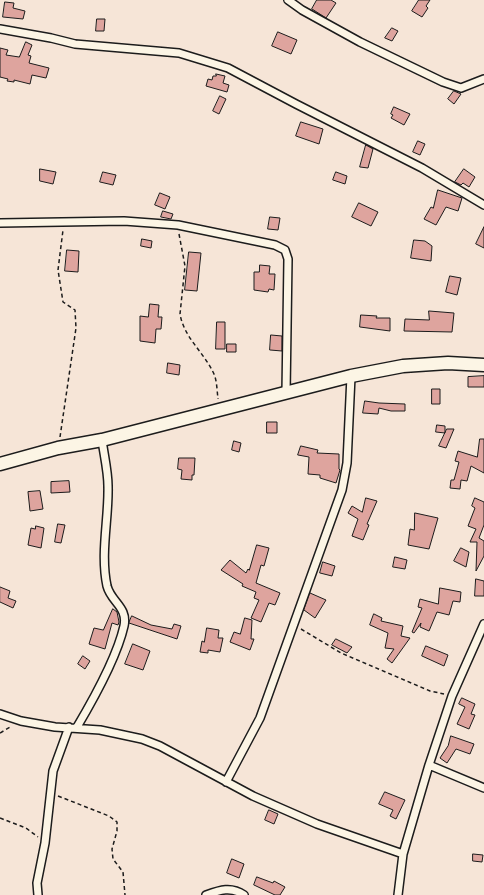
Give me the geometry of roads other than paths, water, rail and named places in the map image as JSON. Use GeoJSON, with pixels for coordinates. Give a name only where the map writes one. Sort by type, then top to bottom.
{"type":"FeatureCollection","features":[{"type":"Feature","properties":{"kind":"main road"},"geometry":{"type":"LineString","coordinates":[[0,464],[58,448],[102,440],[219,411],[351,376],[403,366],[448,363],[484,365]]}},
{"type":"Feature","properties":{"kind":"street"},"geometry":{"type":"LineString","coordinates":[[288,0],[302,10],[360,42],[443,82],[461,88],[484,79]]}},
{"type":"Feature","properties":{"kind":"street"},"geometry":{"type":"LineString","coordinates":[[0,29],[75,44],[179,54],[228,68],[422,168],[484,204]]}},
{"type":"Feature","properties":{"kind":"street"},"geometry":{"type":"LineString","coordinates":[[0,224],[124,221],[178,225],[274,245],[284,250],[288,259],[286,393]]}},
{"type":"Feature","properties":{"kind":"street"},"geometry":{"type":"LineString","coordinates":[[226,782],[260,718],[342,490],[347,463],[351,376]]}},
{"type":"Feature","properties":{"kind":"street"},"geometry":{"type":"LineString","coordinates":[[76,727],[93,700],[124,626],[125,616],[122,607],[110,594],[107,586],[105,561],[108,485],[102,440]]}},
{"type":"Feature","properties":{"kind":"street"},"geometry":{"type":"LineString","coordinates":[[398,895],[403,854],[429,765],[452,696],[484,624]]}},
{"type":"Feature","properties":{"kind":"street"},"geometry":{"type":"LineString","coordinates":[[0,714],[21,721],[69,728],[76,727],[100,730],[160,746],[226,782],[316,824],[403,854]]}},
{"type":"Feature","properties":{"kind":"street"},"geometry":{"type":"LineString","coordinates":[[38,895],[36,883],[45,843],[50,792],[57,759],[69,728]]}},
{"type":"Feature","properties":{"kind":"street"},"geometry":{"type":"LineString","coordinates":[[429,765],[484,788]]}},
{"type":"Feature","properties":{"kind":"street"},"geometry":{"type":"LineString","coordinates":[[206,895],[232,889],[244,895]]}}]}
